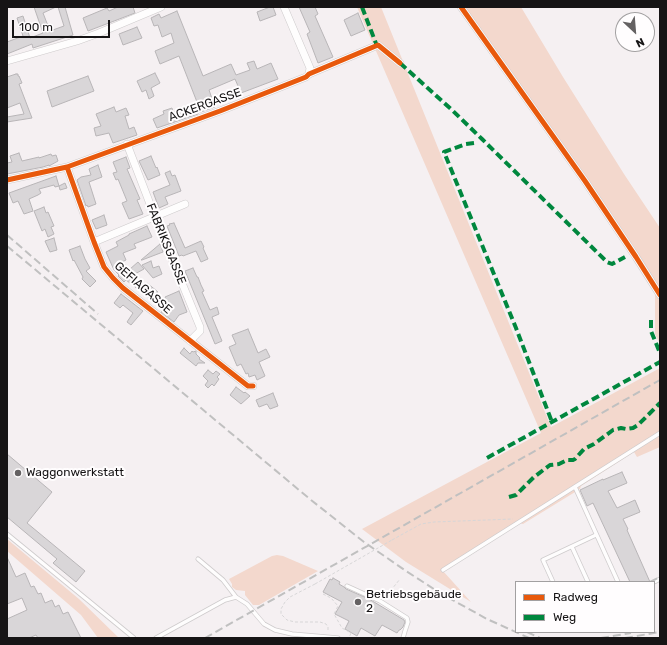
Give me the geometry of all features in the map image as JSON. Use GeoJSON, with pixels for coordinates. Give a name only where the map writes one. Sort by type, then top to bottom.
{"type":"FeatureCollection","features":[{"type":"Feature","properties":{"kind":"street"},"geometry":{"type":"LineString","coordinates":[[7,61],[99,33],[161,7]]}},
{"type":"Feature","properties":{"kind":"street"},"geometry":{"type":"LineString","coordinates":[[284,7],[310,68],[309,74]]}},
{"type":"Feature","properties":{"kind":"street"},"geometry":{"type":"LineString","coordinates":[[461,7],[585,181],[660,295]]}},
{"type":"Feature","properties":{"kind":"street","name":"ACKERGASSE"},"geometry":{"type":"LineString","coordinates":[[7,180],[67,167],[220,111],[306,77],[309,74],[378,45],[400,63]]}},
{"type":"Feature","properties":{"kind":"street","name":"FABRIKSGASSE"},"geometry":{"type":"LineString","coordinates":[[127,144],[200,326],[200,330],[190,341]]}},
{"type":"Feature","properties":{"kind":"street","name":"GEFIAGASSE"},"geometry":{"type":"LineString","coordinates":[[67,167],[104,267],[113,278],[123,288],[248,386],[253,386]]}},
{"type":"Feature","properties":{"kind":"street"},"geometry":{"type":"LineString","coordinates":[[94,242],[185,204]]}},
{"type":"Feature","properties":{"kind":"lane"},"geometry":{"type":"LineString","coordinates":[[443,570],[660,433]]}},
{"type":"Feature","properties":{"kind":"lane"},"geometry":{"type":"LineString","coordinates":[[575,487],[617,581]]}},
{"type":"Feature","properties":{"kind":"lane"},"geometry":{"type":"LineString","coordinates":[[7,534],[134,638]]}},
{"type":"Feature","properties":{"kind":"lane"},"geometry":{"type":"LineString","coordinates":[[553,581],[543,560],[596,535]]}},
{"type":"Feature","properties":{"kind":"lane"},"geometry":{"type":"LineString","coordinates":[[572,547],[588,581]]}},
{"type":"Feature","properties":{"kind":"lane"},"geometry":{"type":"LineString","coordinates":[[198,559],[223,580],[236,597],[247,604],[264,624],[275,630],[292,634],[338,638]]}},
{"type":"Feature","properties":{"kind":"lane"},"geometry":{"type":"LineString","coordinates":[[347,586],[385,604],[408,618],[403,638]]}},
{"type":"Feature","properties":{"kind":"lane"},"geometry":{"type":"LineString","coordinates":[[156,638],[225,600],[236,597]]}},
{"type":"Feature","properties":{"kind":"path"},"geometry":{"type":"LineString","coordinates":[[328,637],[326,624],[320,622],[300,622],[287,620],[281,614],[281,609],[285,602],[290,597],[421,524],[434,522],[526,518]]}},
{"type":"Feature","properties":{"kind":"path"},"geometry":{"type":"LineString","coordinates":[[385,604],[392,589],[400,579]]}},
{"type":"Feature","properties":{"kind":"path"},"geometry":{"type":"LineString","coordinates":[[323,594],[331,598],[338,606],[334,614],[342,628],[351,633],[349,638]]}},
{"type":"Feature","properties":{"kind":"shaded area"},"geometry":{"type":"Polygon","coordinates":[[[357,7],[381,7],[551,427],[660,368],[660,447],[637,457],[634,452],[581,486],[580,489],[523,524],[519,523],[443,571],[471,602],[406,562],[362,529],[541,433],[357,7]]]}},
{"type":"Feature","properties":{"kind":"shaded area"},"geometry":{"type":"Polygon","coordinates":[[[461,7],[521,7],[624,174],[660,228],[660,344],[655,334],[655,287],[461,7]]]}},
{"type":"Feature","properties":{"kind":"shaded area"},"geometry":{"type":"Polygon","coordinates":[[[7,539],[79,599],[119,638],[98,638],[81,615],[7,551],[7,539]]]}},
{"type":"Feature","properties":{"kind":"shaded area"},"geometry":{"type":"Polygon","coordinates":[[[272,556],[283,556],[318,571],[259,605],[253,605],[245,595],[245,591],[236,590],[232,587],[229,579],[272,556]]]}},
{"type":"Feature","properties":{"kind":"building"},"geometry":{"type":"Polygon","coordinates":[[[34,7],[56,7],[43,13],[50,31],[64,26],[58,7],[65,7],[73,35],[33,48],[32,44],[7,54],[7,42],[23,36],[17,18],[23,16],[30,38],[43,33],[34,7]]]}},
{"type":"Feature","properties":{"kind":"building"},"geometry":{"type":"Polygon","coordinates":[[[118,7],[133,7],[135,13],[88,31],[83,18],[107,8],[109,11],[118,7]]]}},
{"type":"Feature","properties":{"kind":"building"},"geometry":{"type":"Polygon","coordinates":[[[273,7],[276,15],[260,21],[257,12],[273,7]]]}},
{"type":"Feature","properties":{"kind":"building"},"geometry":{"type":"Polygon","coordinates":[[[299,7],[315,7],[318,14],[315,16],[333,57],[318,63],[307,34],[310,32],[299,7]]]}},
{"type":"Feature","properties":{"kind":"building"},"geometry":{"type":"Polygon","coordinates":[[[177,11],[203,76],[231,64],[236,75],[250,70],[247,63],[254,61],[257,69],[271,63],[278,79],[241,93],[235,79],[209,90],[215,107],[157,128],[153,119],[164,114],[163,111],[172,108],[173,112],[197,102],[179,56],[160,64],[155,51],[174,43],[171,33],[162,37],[158,25],[154,26],[151,18],[159,14],[161,18],[177,11]]]}},
{"type":"Feature","properties":{"kind":"building"},"geometry":{"type":"Polygon","coordinates":[[[358,13],[365,30],[351,36],[344,20],[358,13]]]}},
{"type":"Feature","properties":{"kind":"building"},"geometry":{"type":"Polygon","coordinates":[[[137,27],[142,38],[123,45],[119,34],[137,27]]]}},
{"type":"Feature","properties":{"kind":"building"},"geometry":{"type":"Polygon","coordinates":[[[155,73],[160,83],[151,88],[154,96],[149,99],[146,90],[142,92],[137,81],[155,73]]]}},
{"type":"Feature","properties":{"kind":"building"},"geometry":{"type":"Polygon","coordinates":[[[18,74],[22,83],[19,84],[32,118],[7,122],[7,117],[24,114],[20,103],[7,108],[7,77],[18,74]]]}},
{"type":"Feature","properties":{"kind":"building"},"geometry":{"type":"Polygon","coordinates":[[[88,76],[94,91],[52,107],[47,91],[88,76]]]}},
{"type":"Feature","properties":{"kind":"building"},"geometry":{"type":"Polygon","coordinates":[[[114,107],[116,112],[126,108],[129,115],[125,116],[129,129],[134,127],[137,135],[113,143],[109,133],[96,136],[94,128],[101,126],[96,114],[114,107]]]}},
{"type":"Feature","properties":{"kind":"building"},"geometry":{"type":"Polygon","coordinates":[[[19,153],[22,161],[51,154],[52,156],[56,155],[58,161],[49,166],[7,174],[7,163],[12,162],[10,156],[19,153]]]}},
{"type":"Feature","properties":{"kind":"building"},"geometry":{"type":"Polygon","coordinates":[[[151,156],[160,175],[148,180],[139,161],[151,156]]]}},
{"type":"Feature","properties":{"kind":"building"},"geometry":{"type":"Polygon","coordinates":[[[126,157],[130,168],[127,169],[140,199],[137,200],[143,214],[129,219],[122,203],[127,201],[118,179],[116,180],[113,173],[117,172],[113,162],[126,157]]]}},
{"type":"Feature","properties":{"kind":"building"},"geometry":{"type":"Polygon","coordinates":[[[98,165],[102,177],[89,182],[96,204],[88,207],[87,205],[86,206],[77,180],[81,177],[91,175],[89,169],[98,165]]]}},
{"type":"Feature","properties":{"kind":"building"},"geometry":{"type":"Polygon","coordinates":[[[170,171],[172,176],[175,175],[181,191],[165,197],[168,204],[159,208],[153,192],[170,185],[165,173],[170,171]]]}},
{"type":"Feature","properties":{"kind":"building"},"geometry":{"type":"Polygon","coordinates":[[[56,176],[59,186],[55,187],[54,185],[39,189],[41,193],[29,199],[33,211],[24,214],[18,201],[13,203],[9,193],[56,176]]]}},
{"type":"Feature","properties":{"kind":"building"},"geometry":{"type":"Polygon","coordinates":[[[65,183],[67,188],[60,190],[59,186],[65,183]]]}},
{"type":"Feature","properties":{"kind":"building"},"geometry":{"type":"Polygon","coordinates":[[[44,207],[46,213],[48,212],[54,226],[51,227],[54,234],[48,237],[45,229],[42,231],[34,211],[44,207]]]}},
{"type":"Feature","properties":{"kind":"building"},"geometry":{"type":"Polygon","coordinates":[[[104,215],[107,225],[96,229],[92,220],[104,215]]]}},
{"type":"Feature","properties":{"kind":"building"},"geometry":{"type":"Polygon","coordinates":[[[174,223],[185,248],[201,241],[208,259],[201,262],[196,251],[179,256],[167,226],[174,223]]]}},
{"type":"Feature","properties":{"kind":"building"},"geometry":{"type":"Polygon","coordinates":[[[147,226],[152,237],[134,244],[136,248],[123,253],[126,260],[122,262],[130,269],[138,262],[144,269],[133,275],[145,285],[147,283],[158,292],[152,300],[126,280],[124,282],[118,276],[119,275],[114,270],[106,252],[118,246],[116,242],[147,226]]]}},
{"type":"Feature","properties":{"kind":"building"},"geometry":{"type":"Polygon","coordinates":[[[54,238],[57,250],[50,252],[45,241],[54,238]]]}},
{"type":"Feature","properties":{"kind":"building"},"geometry":{"type":"Polygon","coordinates":[[[160,244],[163,252],[141,260],[160,244]]]}},
{"type":"Feature","properties":{"kind":"building"},"geometry":{"type":"Polygon","coordinates":[[[80,246],[90,268],[86,271],[96,281],[90,287],[82,279],[83,277],[74,260],[73,261],[69,250],[80,246]]]}},
{"type":"Feature","properties":{"kind":"building"},"geometry":{"type":"Polygon","coordinates":[[[151,261],[153,268],[159,266],[162,274],[153,278],[142,265],[151,261]]]}},
{"type":"Feature","properties":{"kind":"building"},"geometry":{"type":"Polygon","coordinates":[[[193,268],[204,291],[202,292],[210,310],[217,307],[219,314],[212,317],[222,341],[215,344],[185,271],[193,268]]]}},
{"type":"Feature","properties":{"kind":"building"},"geometry":{"type":"Polygon","coordinates":[[[179,291],[187,312],[179,315],[174,322],[161,312],[168,304],[165,297],[179,291]]]}},
{"type":"Feature","properties":{"kind":"building"},"geometry":{"type":"Polygon","coordinates":[[[121,294],[143,311],[131,325],[127,322],[133,313],[123,305],[120,308],[114,303],[121,294]]]}},
{"type":"Feature","properties":{"kind":"building"},"geometry":{"type":"Polygon","coordinates":[[[248,329],[258,353],[266,349],[270,357],[259,362],[265,376],[257,380],[255,375],[249,377],[248,373],[246,374],[241,364],[237,366],[229,347],[236,344],[232,335],[248,329]]]}},
{"type":"Feature","properties":{"kind":"building"},"geometry":{"type":"Polygon","coordinates":[[[184,348],[190,354],[192,351],[196,351],[196,354],[200,358],[199,359],[205,363],[198,363],[196,366],[180,353],[184,348]]]}},
{"type":"Feature","properties":{"kind":"building"},"geometry":{"type":"Polygon","coordinates":[[[208,370],[213,374],[216,371],[220,374],[217,377],[219,379],[214,386],[212,384],[208,388],[205,385],[208,381],[203,376],[208,370]]]}},
{"type":"Feature","properties":{"kind":"building"},"geometry":{"type":"Polygon","coordinates":[[[236,387],[250,396],[241,404],[230,395],[236,387]]]}},
{"type":"Feature","properties":{"kind":"building"},"geometry":{"type":"Polygon","coordinates":[[[273,393],[278,406],[270,409],[267,404],[259,407],[256,400],[273,393]]]}},
{"type":"Feature","properties":{"kind":"building","name":"Waggonwerkstatt"},"geometry":{"type":"Polygon","coordinates":[[[7,454],[52,492],[27,523],[85,571],[76,582],[53,563],[57,559],[7,517],[7,454]]]}},
{"type":"Feature","properties":{"kind":"building"},"geometry":{"type":"Polygon","coordinates":[[[622,472],[627,483],[608,491],[617,508],[635,500],[640,512],[623,519],[650,581],[630,581],[593,503],[587,506],[580,490],[622,472]]]}},
{"type":"Feature","properties":{"kind":"building"},"geometry":{"type":"Polygon","coordinates":[[[7,557],[16,577],[25,573],[31,587],[34,586],[38,594],[41,593],[45,603],[52,600],[55,607],[59,605],[63,614],[68,612],[81,638],[38,638],[36,635],[29,638],[7,638],[7,619],[27,610],[22,598],[7,604],[7,557]]]}},
{"type":"Feature","properties":{"kind":"building","name":"Betriebsgebäude 2"},"geometry":{"type":"Polygon","coordinates":[[[333,578],[340,582],[339,584],[346,589],[369,599],[404,620],[405,622],[403,627],[397,633],[382,625],[375,636],[361,628],[357,636],[345,629],[349,621],[335,614],[342,602],[323,592],[330,579],[332,580],[333,578]]]}},
{"type":"Feature","properties":{"kind":"railway"},"geometry":{"type":"LineString","coordinates":[[7,235],[98,314]]}},
{"type":"Feature","properties":{"kind":"railway"},"geometry":{"type":"LineString","coordinates":[[7,246],[311,500],[364,542],[440,593],[487,619],[515,632]]}},
{"type":"Feature","properties":{"kind":"railway"},"geometry":{"type":"LineString","coordinates":[[205,638],[660,380]]}},
{"type":"Feature","properties":{"kind":"railway"},"geometry":{"type":"LineString","coordinates":[[652,581],[660,577]]}},
{"type":"Feature","properties":{"kind":"railway"},"geometry":{"type":"LineString","coordinates":[[655,633],[660,632]]}},
{"type":"Feature","properties":{"kind":"railway"},"geometry":{"type":"LineString","coordinates":[[518,633],[529,638]]}},
{"type":"Feature","properties":{"kind":"railway"},"geometry":{"type":"LineString","coordinates":[[529,633],[540,638]]}},
{"type":"Feature","properties":{"kind":"railway"},"geometry":{"type":"LineString","coordinates":[[601,638],[631,633]]}},
{"type":"Feature","properties":{"kind":"railway"},"geometry":{"type":"LineString","coordinates":[[625,638],[654,633]]}},
{"type":"Feature","properties":{"kind":"marked path"},"geometry":{"type":"LineString","coordinates":[[362,7],[377,46]]}},
{"type":"Feature","properties":{"kind":"marked path"},"geometry":{"type":"LineString","coordinates":[[400,63],[452,110],[607,262],[612,264],[625,257]]}},
{"type":"Feature","properties":{"kind":"marked path"},"geometry":{"type":"LineString","coordinates":[[474,143],[466,144],[444,152],[516,328],[552,422]]}},
{"type":"Feature","properties":{"kind":"marked path"},"geometry":{"type":"LineString","coordinates":[[651,320],[651,331],[660,353]]}},
{"type":"Feature","properties":{"kind":"marked path"},"geometry":{"type":"LineString","coordinates":[[487,458],[660,362]]}},
{"type":"Feature","properties":{"kind":"marked path"},"geometry":{"type":"LineString","coordinates":[[509,497],[516,495],[534,477],[550,465],[575,459],[584,449],[594,444],[613,430],[633,428],[638,425],[660,403]]}},
{"type":"Feature","properties":{"kind":"cycle path"},"geometry":{"type":"LineString","coordinates":[[461,7],[585,181],[660,295]]}},
{"type":"Feature","properties":{"kind":"cycle path"},"geometry":{"type":"LineString","coordinates":[[7,180],[67,167],[220,111],[306,77],[309,74],[378,45],[400,63]]}},
{"type":"Feature","properties":{"kind":"cycle path"},"geometry":{"type":"LineString","coordinates":[[67,167],[104,267],[113,278],[123,288],[248,386],[253,386]]}},
{"type":"Feature","properties":{"kind":"place","name":"Waggonwerkstatt"},"geometry":{"type":"Point","coordinates":[18,473]}},
{"type":"Feature","properties":{"kind":"place","name":"Betriebsgebäude 2"},"geometry":{"type":"Point","coordinates":[358,602]}}]}
